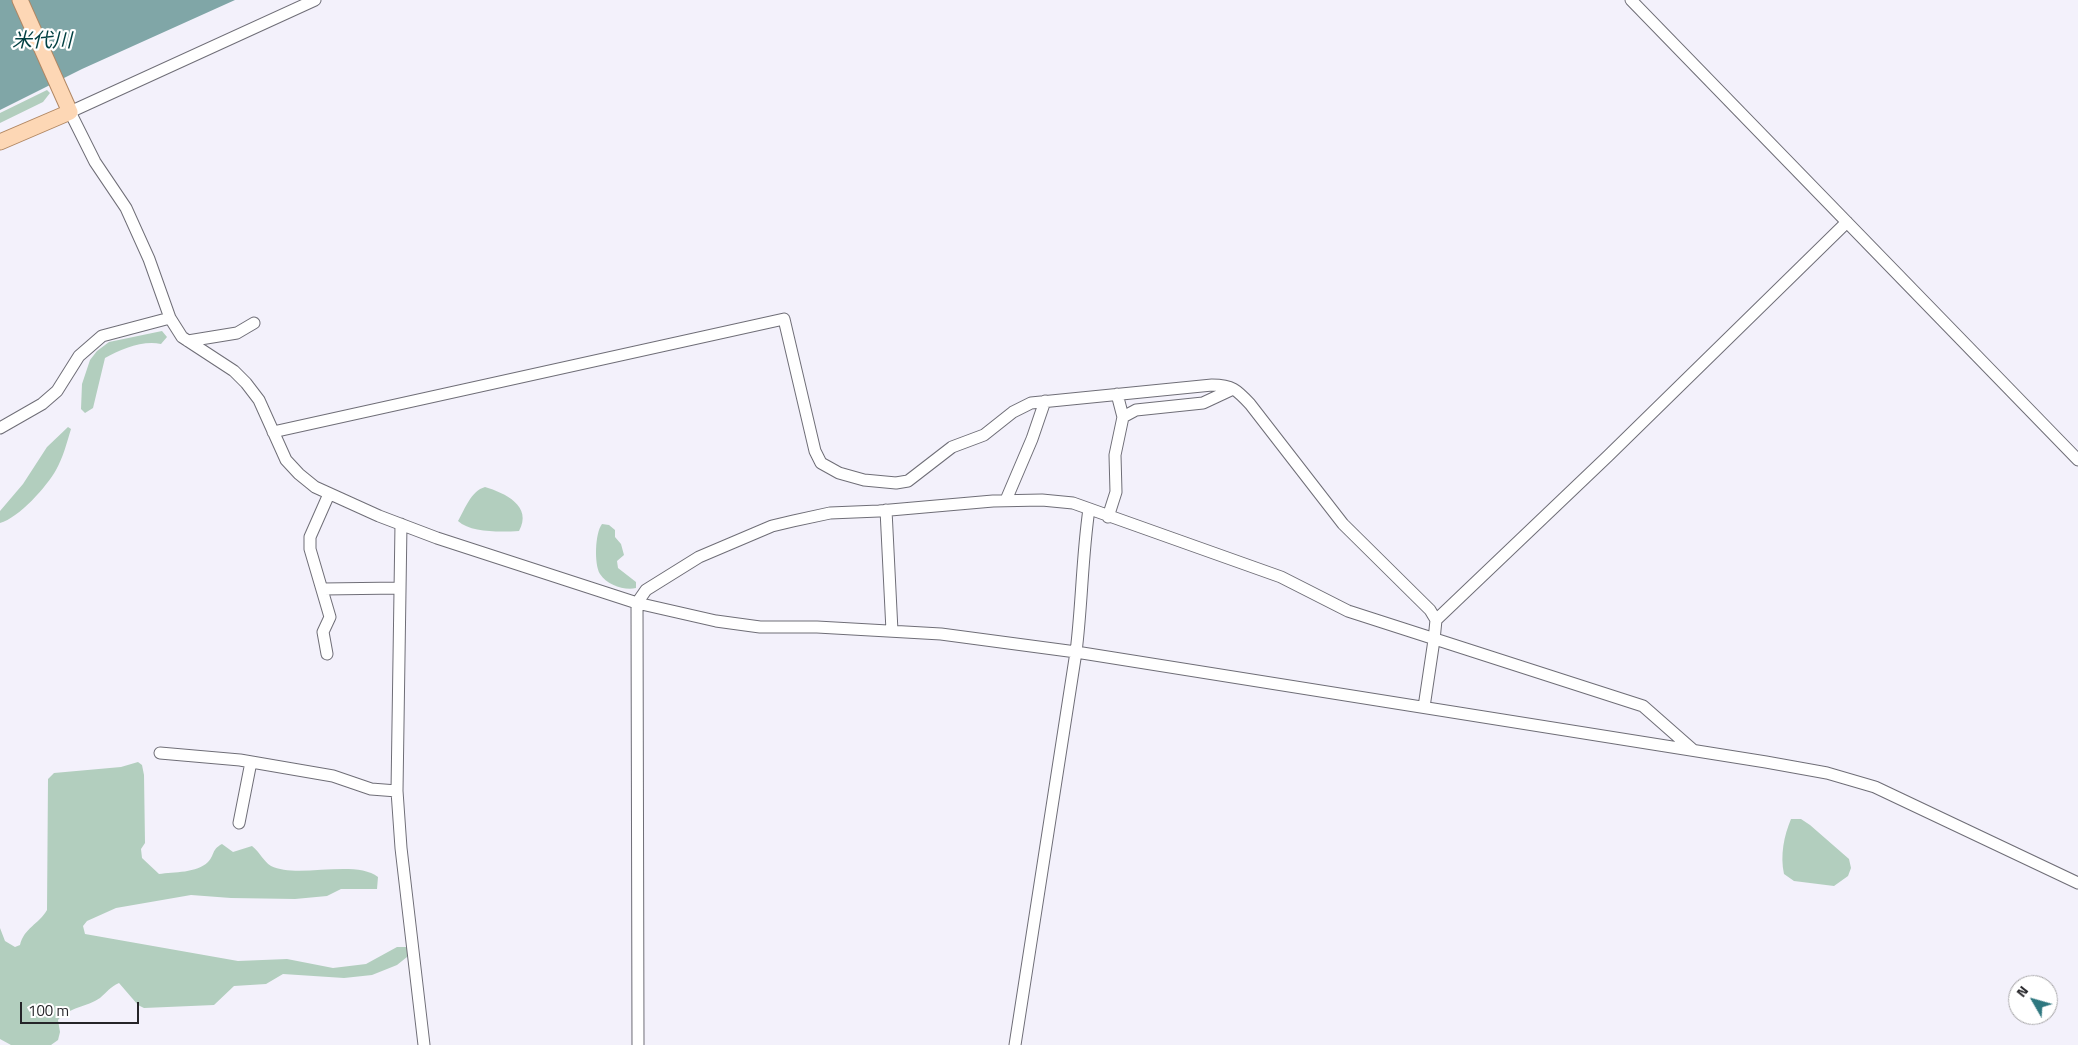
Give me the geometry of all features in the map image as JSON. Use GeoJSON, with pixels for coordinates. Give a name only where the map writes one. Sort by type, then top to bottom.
{"type":"FeatureCollection","features":[{"type":"Feature","properties":{"kind":"main road"},"geometry":{"type":"LineString","coordinates":[[0,142],[67,105],[20,0]]}},
{"type":"Feature","properties":{"kind":"street"},"geometry":{"type":"LineString","coordinates":[[315,0],[67,105],[95,162],[126,208],[149,259],[170,318],[188,341],[234,371],[246,383],[259,400],[286,460],[314,488],[401,524],[637,603],[716,621],[760,627],[817,627],[941,634],[1076,652],[1827,773],[1875,787],[2078,883]]}},
{"type":"Feature","properties":{"kind":"street"},"geometry":{"type":"LineString","coordinates":[[1631,0],[2078,460]]}},
{"type":"Feature","properties":{"kind":"street"},"geometry":{"type":"LineString","coordinates":[[1436,620],[1615,449],[1847,222]]}},
{"type":"Feature","properties":{"kind":"street"},"geometry":{"type":"LineString","coordinates":[[0,428],[42,404],[57,391],[79,356],[102,336],[170,318]]}},
{"type":"Feature","properties":{"kind":"street"},"geometry":{"type":"LineString","coordinates":[[273,432],[784,319],[815,451],[821,463],[839,473],[864,480],[896,483],[908,481],[952,447],[984,434],[1026,405],[1045,401],[1228,385],[1250,404],[1343,524],[1417,595],[1430,610],[1436,620],[1424,707]]}},
{"type":"Feature","properties":{"kind":"street"},"geometry":{"type":"LineString","coordinates":[[188,341],[237,333],[254,323]]}},
{"type":"Feature","properties":{"kind":"street"},"geometry":{"type":"LineString","coordinates":[[1123,417],[1136,410],[1204,403],[1233,389]]}},
{"type":"Feature","properties":{"kind":"street"},"geometry":{"type":"LineString","coordinates":[[1108,516],[1116,492],[1115,455],[1123,417],[1117,394]]}},
{"type":"Feature","properties":{"kind":"street"},"geometry":{"type":"LineString","coordinates":[[1006,500],[1032,439],[1045,401]]}},
{"type":"Feature","properties":{"kind":"street"},"geometry":{"type":"LineString","coordinates":[[328,654],[323,632],[327,627],[330,617],[310,549],[310,537],[329,494]]}},
{"type":"Feature","properties":{"kind":"street"},"geometry":{"type":"LineString","coordinates":[[638,1045],[637,603],[646,590],[667,575],[700,557],[772,526],[830,512],[886,510],[934,504],[1006,500],[1042,500],[1073,503],[1280,577],[1348,611],[1643,706],[1692,750]]}},
{"type":"Feature","properties":{"kind":"street"},"geometry":{"type":"LineString","coordinates":[[886,510],[892,631]]}},
{"type":"Feature","properties":{"kind":"street"},"geometry":{"type":"LineString","coordinates":[[1015,1045],[1076,652],[1080,622],[1083,553],[1090,510]]}},
{"type":"Feature","properties":{"kind":"street"},"geometry":{"type":"LineString","coordinates":[[401,524],[397,791],[401,848],[424,1045]]}},
{"type":"Feature","properties":{"kind":"street"},"geometry":{"type":"LineString","coordinates":[[323,589],[400,588]]}},
{"type":"Feature","properties":{"kind":"street"},"geometry":{"type":"LineString","coordinates":[[160,753],[251,762],[333,776],[371,789],[397,791]]}},
{"type":"Feature","properties":{"kind":"street"},"geometry":{"type":"LineString","coordinates":[[239,823],[251,762]]}},
{"type":"Feature","properties":{"kind":"shaded area"},"geometry":{"type":"Polygon","coordinates":[[[47,90],[50,93],[43,102],[0,123],[0,113],[47,90]]]}},
{"type":"Feature","properties":{"kind":"shaded area"},"geometry":{"type":"Polygon","coordinates":[[[162,331],[167,337],[161,344],[147,343],[132,346],[105,358],[93,408],[85,413],[81,409],[82,384],[90,360],[97,351],[109,342],[162,331]]]}},
{"type":"Feature","properties":{"kind":"shaded area"},"geometry":{"type":"Polygon","coordinates":[[[68,427],[71,429],[65,450],[52,477],[24,508],[16,515],[0,523],[0,511],[23,484],[47,447],[68,427]]]}},
{"type":"Feature","properties":{"kind":"shaded area"},"geometry":{"type":"Polygon","coordinates":[[[485,487],[508,497],[520,508],[522,522],[519,531],[478,530],[458,521],[472,496],[485,487]]]}},
{"type":"Feature","properties":{"kind":"shaded area"},"geometry":{"type":"Polygon","coordinates":[[[602,524],[609,525],[615,530],[615,537],[621,544],[624,555],[617,561],[618,568],[636,582],[636,588],[627,589],[616,586],[600,574],[596,549],[598,534],[602,524]]]}},
{"type":"Feature","properties":{"kind":"shaded area"},"geometry":{"type":"Polygon","coordinates":[[[138,762],[142,765],[144,775],[145,843],[141,849],[142,858],[159,874],[185,871],[203,866],[212,857],[216,848],[222,844],[233,852],[252,846],[268,864],[282,869],[295,871],[341,869],[368,872],[378,877],[377,889],[341,889],[327,896],[295,899],[191,895],[116,908],[87,921],[83,926],[85,934],[238,961],[287,959],[333,968],[366,964],[397,947],[406,947],[408,950],[407,957],[397,965],[372,975],[344,978],[283,974],[266,984],[234,986],[214,1005],[144,1008],[138,1005],[119,983],[95,1001],[67,1012],[62,1016],[58,1020],[60,1032],[58,1040],[51,1045],[11,1045],[0,1039],[0,928],[5,941],[15,947],[20,945],[28,930],[47,910],[48,779],[54,773],[121,767],[138,762]]]}},
{"type":"Feature","properties":{"kind":"shaded area"},"geometry":{"type":"Polygon","coordinates":[[[1791,819],[1801,819],[1810,825],[1849,859],[1851,868],[1848,876],[1834,886],[1794,881],[1784,874],[1783,846],[1791,819]]]}},
{"type":"Feature","properties":{"kind":"water","name":"米代川"},"geometry":{"type":"Polygon","coordinates":[[[0,0],[235,0],[82,69],[0,110],[0,0]]]}}]}
